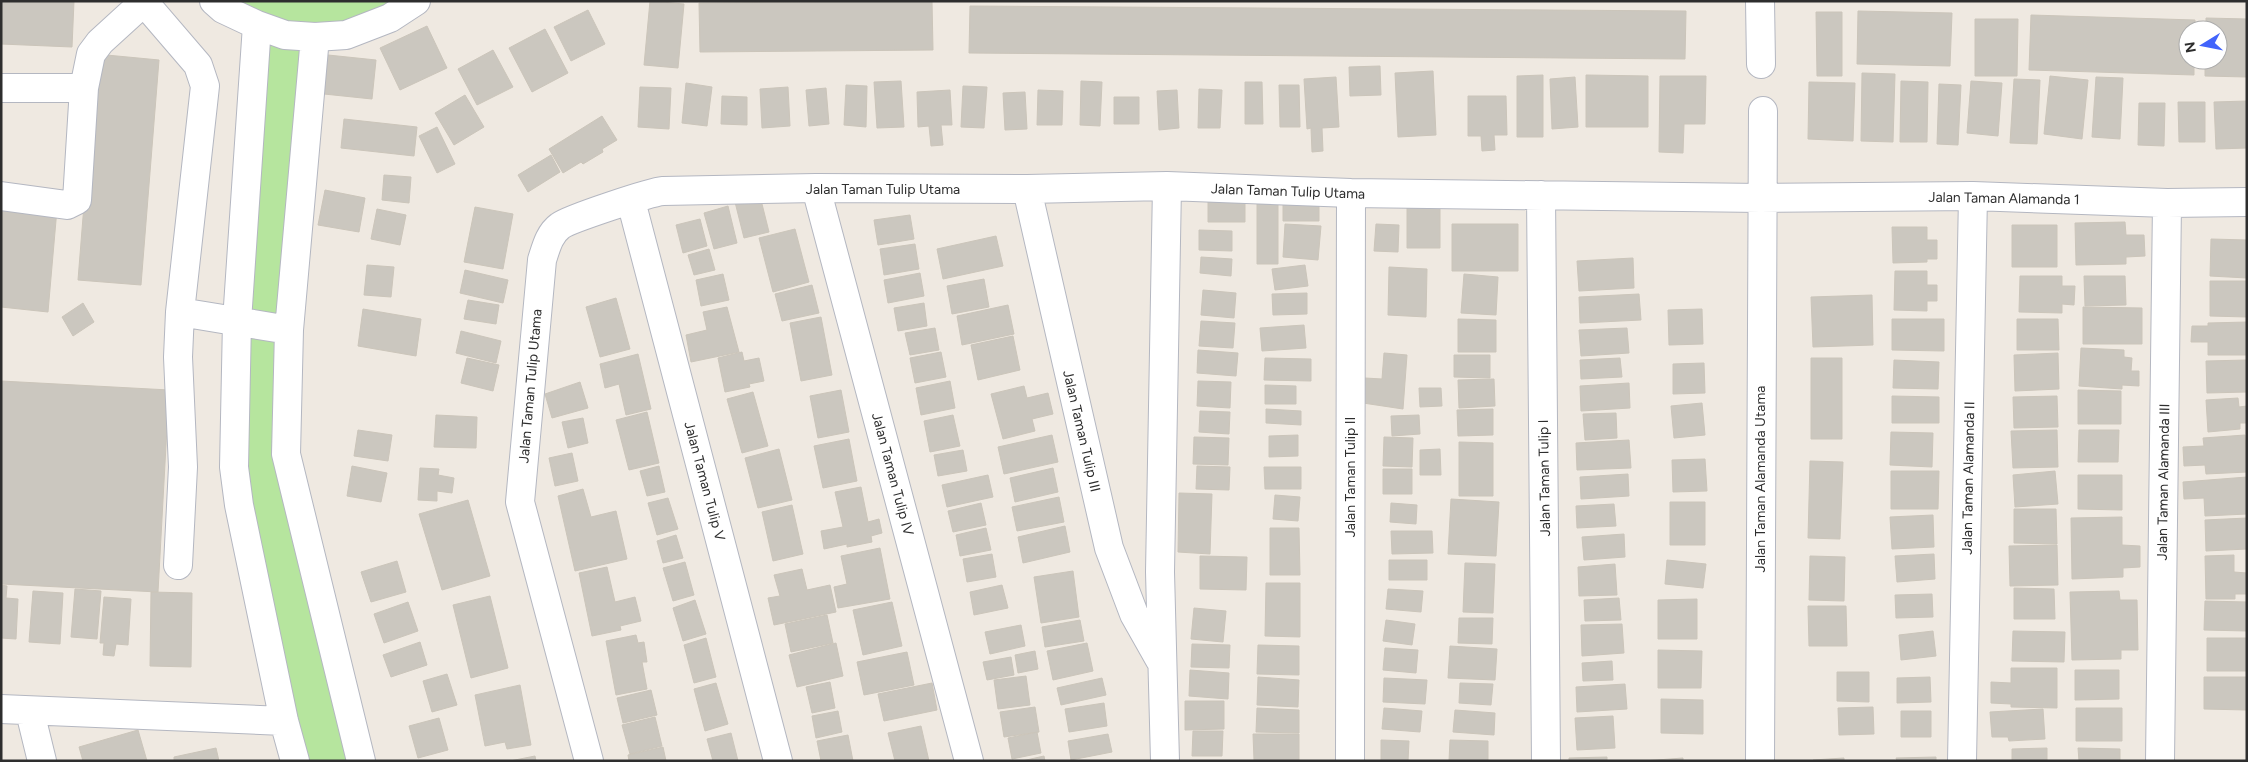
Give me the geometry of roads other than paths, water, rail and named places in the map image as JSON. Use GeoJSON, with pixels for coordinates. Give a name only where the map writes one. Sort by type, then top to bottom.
{"type":"FeatureCollection","features":[{"type":"Feature","properties":{"kind":"street"},"geometry":{"type":"LineString","coordinates":[[1,196],[67,205],[77,200],[84,88],[91,54],[100,42],[144,1],[198,66],[205,86],[180,312],[178,357],[183,467],[178,565]]}},
{"type":"Feature","properties":{"kind":"street"},"geometry":{"type":"LineString","coordinates":[[214,1],[223,9],[257,25],[285,35],[314,37],[346,35],[390,18],[416,1]]}},
{"type":"Feature","properties":{"kind":"street"},"geometry":{"type":"LineString","coordinates":[[1760,1],[1761,64]]}},
{"type":"Feature","properties":{"kind":"street"},"geometry":{"type":"LineString","coordinates":[[257,25],[237,321],[234,467],[239,505],[284,721],[295,761]]}},
{"type":"Feature","properties":{"kind":"street"},"geometry":{"type":"LineString","coordinates":[[314,37],[289,330],[286,454],[361,761]]}},
{"type":"Feature","properties":{"kind":"street"},"geometry":{"type":"LineString","coordinates":[[1,88],[84,88]]}},
{"type":"Feature","properties":{"kind":"street","name":"Jalan Taman Alamanda Utama"},"geometry":{"type":"LineString","coordinates":[[1760,761],[1761,198],[1763,111]]}},
{"type":"Feature","properties":{"kind":"street","name":"Jalan Taman Tulip Utama"},"geometry":{"type":"LineString","coordinates":[[589,761],[520,502],[542,260],[549,239],[560,226],[646,195],[663,191],[816,188],[1027,189],[1167,186],[1351,194],[1761,198]]}},
{"type":"Feature","properties":{"kind":"street","name":"Jalan Taman Tulip III"},"geometry":{"type":"LineString","coordinates":[[1165,761],[1160,572],[1167,186]]}},
{"type":"Feature","properties":{"kind":"street","name":"Jalan Taman Tulip IV"},"geometry":{"type":"LineString","coordinates":[[816,188],[970,761]]}},
{"type":"Feature","properties":{"kind":"street","name":"Jalan Taman Tulip III"},"geometry":{"type":"LineString","coordinates":[[1027,189],[1110,548],[1134,614],[1162,664]]}},
{"type":"Feature","properties":{"kind":"street","name":"Jalan Taman Tulip II"},"geometry":{"type":"LineString","coordinates":[[1350,761],[1351,194]]}},
{"type":"Feature","properties":{"kind":"street","name":"Jalan Taman Tulip I"},"geometry":{"type":"LineString","coordinates":[[1541,195],[1546,761]]}},
{"type":"Feature","properties":{"kind":"street","name":"Jalan Taman Alamanda 1"},"geometry":{"type":"LineString","coordinates":[[1761,198],[1973,196],[2167,203],[2247,202]]}},
{"type":"Feature","properties":{"kind":"street","name":"Jalan Taman Alamanda II"},"geometry":{"type":"LineString","coordinates":[[1962,761],[1973,196]]}},
{"type":"Feature","properties":{"kind":"street","name":"Jalan Taman Tulip V"},"geometry":{"type":"LineString","coordinates":[[631,201],[778,761]]}},
{"type":"Feature","properties":{"kind":"street","name":"Jalan Taman Alamanda III"},"geometry":{"type":"LineString","coordinates":[[2160,761],[2167,203]]}},
{"type":"Feature","properties":{"kind":"street"},"geometry":{"type":"LineString","coordinates":[[180,312],[289,330]]}},
{"type":"Feature","properties":{"kind":"street"},"geometry":{"type":"LineString","coordinates":[[1,709],[30,712],[284,721]]}},
{"type":"Feature","properties":{"kind":"street"},"geometry":{"type":"LineString","coordinates":[[30,712],[42,761]]}}]}
